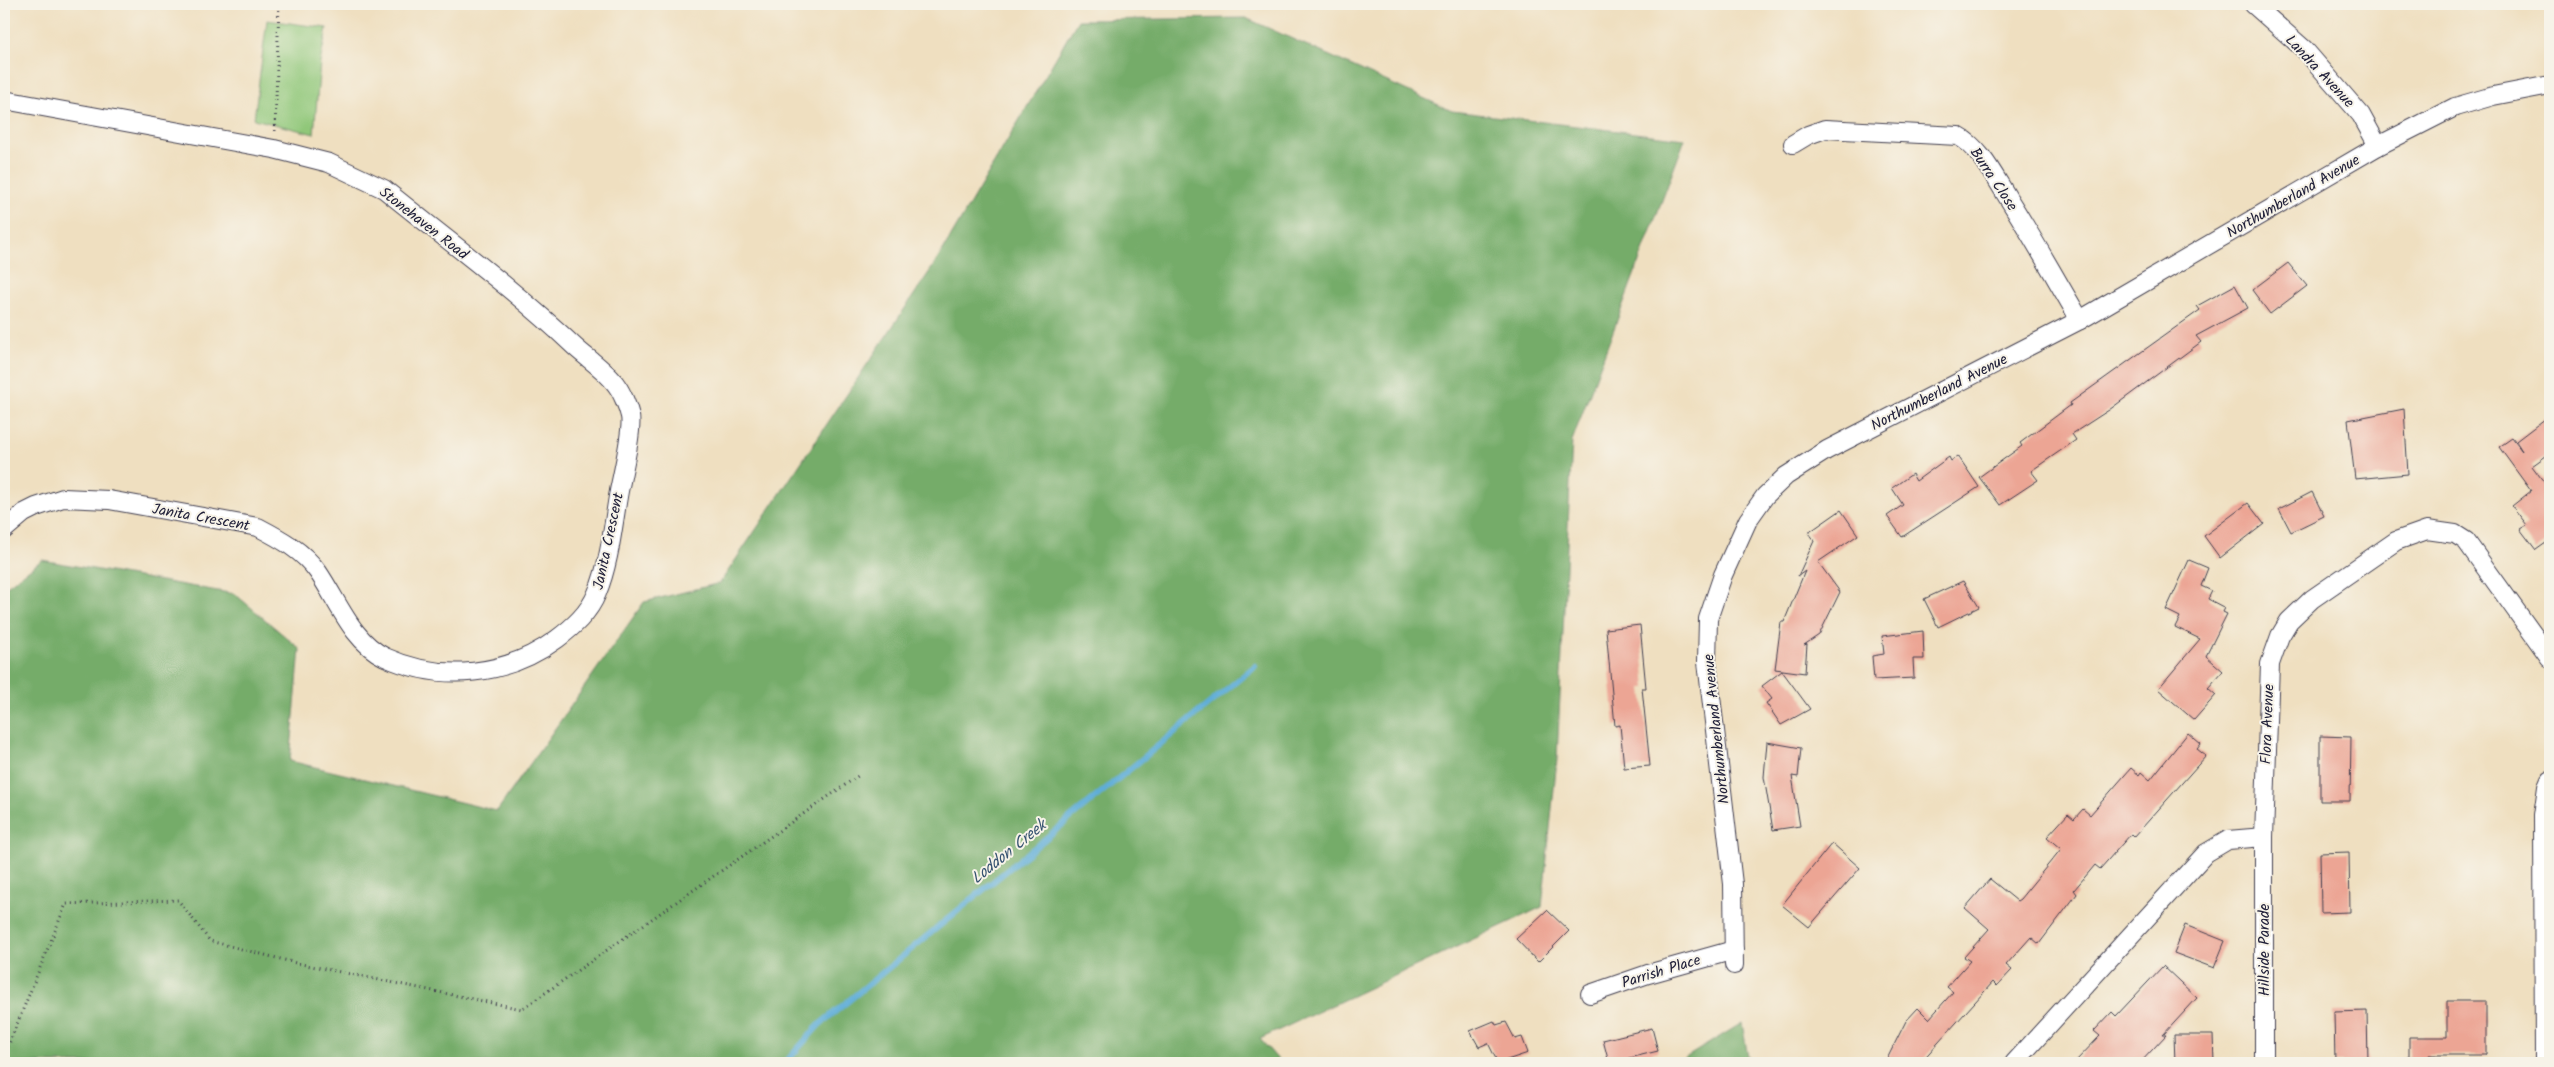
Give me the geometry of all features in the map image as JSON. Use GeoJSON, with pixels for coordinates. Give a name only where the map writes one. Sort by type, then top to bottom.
{"type":"FeatureCollection","features":[{"type":"Feature","properties":{"kind":"street","name":"Landra Avenue"},"geometry":{"type":"LineString","coordinates":[[2253,4],[2304,49],[2361,115],[2378,146]]}},
{"type":"Feature","properties":{"kind":"street","name":"Northumberland Avenue"},"geometry":{"type":"LineString","coordinates":[[1734,958],[1733,884],[1707,662],[1708,619],[1723,575],[1748,520],[1765,496],[1786,476],[1827,450],[2080,320],[2378,146],[2455,107],[2493,96],[2550,85]]}},
{"type":"Feature","properties":{"kind":"street","name":"Stonehaven Road"},"geometry":{"type":"LineString","coordinates":[[4,100],[274,149],[329,163],[384,189],[548,321],[616,385],[631,418],[626,455]]}},
{"type":"Feature","properties":{"kind":"street","name":"Burra Close"},"geometry":{"type":"LineString","coordinates":[[1793,144],[1808,135],[1825,129],[1958,136],[1969,142],[1984,160],[2023,222],[2080,320]]}},
{"type":"Feature","properties":{"kind":"street","name":"Janita Crescent"},"geometry":{"type":"LineString","coordinates":[[4,530],[36,507],[63,498],[109,500],[258,527],[280,538],[303,555],[317,571],[358,635],[384,656],[410,665],[438,670],[487,671],[510,666],[531,656],[571,628],[584,614],[597,594],[605,567],[626,455]]}},
{"type":"Feature","properties":{"kind":"street","name":"Flora Avenue"},"geometry":{"type":"LineString","coordinates":[[2264,837],[2270,664],[2280,636],[2289,621],[2312,599],[2396,541],[2427,530],[2442,530],[2455,534],[2466,541],[2550,658]]}},
{"type":"Feature","properties":{"kind":"street"},"geometry":{"type":"LineString","coordinates":[[2544,1063],[2543,815],[2547,787],[2550,780]]}},
{"type":"Feature","properties":{"kind":"street"},"geometry":{"type":"LineString","coordinates":[[2014,1063],[2206,853],[2216,845],[2228,840],[2264,837]]}},
{"type":"Feature","properties":{"kind":"street","name":"Hillside Parade"},"geometry":{"type":"LineString","coordinates":[[2264,837],[2264,1063]]}},
{"type":"Feature","properties":{"kind":"street","name":"Parrish Place"},"geometry":{"type":"LineString","coordinates":[[1590,994],[1648,974],[1734,958]]}},
{"type":"Feature","properties":{"kind":"path"},"geometry":{"type":"LineString","coordinates":[[274,149],[279,4]]}},
{"type":"Feature","properties":{"kind":"path"},"geometry":{"type":"LineString","coordinates":[[4,1056],[66,904],[178,900],[210,941],[296,963],[522,1009],[858,776]]}},
{"type":"Feature","properties":{"kind":"green space"},"geometry":{"type":"Polygon","coordinates":[[[1246,18],[1452,111],[1685,139],[1572,441],[1557,759],[1542,907],[1260,1039],[1281,1063],[4,1063],[4,588],[42,560],[235,594],[300,649],[290,761],[497,811],[644,602],[720,583],[936,262],[1078,20],[1246,18]]]}},
{"type":"Feature","properties":{"kind":"green space"},"geometry":{"type":"Polygon","coordinates":[[[267,20],[327,28],[320,63],[314,134],[254,119],[267,20]]]}},
{"type":"Feature","properties":{"kind":"green space"},"geometry":{"type":"Polygon","coordinates":[[[1742,1023],[1749,1063],[1677,1063],[1742,1023]]]}},
{"type":"Feature","properties":{"kind":"building"},"geometry":{"type":"Polygon","coordinates":[[[2288,263],[2307,286],[2270,314],[2252,290],[2288,263]]]}},
{"type":"Feature","properties":{"kind":"building"},"geometry":{"type":"Polygon","coordinates":[[[2235,285],[2248,308],[2196,336],[2201,342],[2109,410],[2072,434],[2076,440],[2031,471],[2038,480],[2000,505],[1979,477],[2022,446],[2020,443],[2071,405],[2070,403],[2200,310],[2197,306],[2235,285]]]}},
{"type":"Feature","properties":{"kind":"building"},"geometry":{"type":"Polygon","coordinates":[[[2404,409],[2408,474],[2355,479],[2348,420],[2404,409]]]}},
{"type":"Feature","properties":{"kind":"building"},"geometry":{"type":"Polygon","coordinates":[[[2550,415],[2550,453],[2532,466],[2550,490],[2550,540],[2536,550],[2520,529],[2527,525],[2512,506],[2531,491],[2499,447],[2512,438],[2522,451],[2516,441],[2550,415]]]}},
{"type":"Feature","properties":{"kind":"building"},"geometry":{"type":"Polygon","coordinates":[[[1958,456],[1979,487],[1902,537],[1887,516],[1903,505],[1892,488],[1912,474],[1916,481],[1949,457],[1951,461],[1958,456]]]}},
{"type":"Feature","properties":{"kind":"building"},"geometry":{"type":"Polygon","coordinates":[[[2312,492],[2324,516],[2291,532],[2279,509],[2312,492]]]}},
{"type":"Feature","properties":{"kind":"building"},"geometry":{"type":"Polygon","coordinates":[[[2248,503],[2264,524],[2220,558],[2204,536],[2248,503]]]}},
{"type":"Feature","properties":{"kind":"building"},"geometry":{"type":"Polygon","coordinates":[[[1841,510],[1858,535],[1818,562],[1840,592],[1819,635],[1804,645],[1807,644],[1805,673],[1775,669],[1781,622],[1784,622],[1805,571],[1798,576],[1814,541],[1808,533],[1841,510]]]}},
{"type":"Feature","properties":{"kind":"building"},"geometry":{"type":"Polygon","coordinates":[[[2189,560],[2208,568],[2201,586],[2212,591],[2208,599],[2225,608],[2223,612],[2227,614],[2206,656],[2223,671],[2208,688],[2216,695],[2194,720],[2158,689],[2200,639],[2175,627],[2180,617],[2166,610],[2189,560]]]}},
{"type":"Feature","properties":{"kind":"building"},"geometry":{"type":"Polygon","coordinates":[[[1963,581],[1979,607],[1938,627],[1924,599],[1963,581]]]}},
{"type":"Feature","properties":{"kind":"building"},"geometry":{"type":"Polygon","coordinates":[[[1640,625],[1646,688],[1642,688],[1650,766],[1624,768],[1620,725],[1615,726],[1606,629],[1640,625]]]}},
{"type":"Feature","properties":{"kind":"building"},"geometry":{"type":"Polygon","coordinates":[[[1923,631],[1924,659],[1913,659],[1914,678],[1874,680],[1872,656],[1884,654],[1882,636],[1923,631]]]}},
{"type":"Feature","properties":{"kind":"building"},"geometry":{"type":"Polygon","coordinates":[[[1782,671],[1810,709],[1781,725],[1766,703],[1772,699],[1762,686],[1782,671]]]}},
{"type":"Feature","properties":{"kind":"building"},"geometry":{"type":"Polygon","coordinates":[[[2188,733],[2201,744],[2197,749],[2206,756],[2134,837],[2131,834],[2100,869],[2095,865],[2074,890],[2077,894],[2039,944],[2031,937],[2006,965],[2012,970],[1997,986],[1993,982],[1920,1063],[1885,1063],[1906,1021],[1918,1008],[1929,1019],[1953,992],[1947,987],[1970,961],[1964,957],[1989,929],[1965,908],[1990,879],[2017,901],[2020,899],[2061,849],[2047,837],[2068,814],[2074,819],[2083,809],[2090,815],[2131,768],[2139,775],[2141,772],[2150,780],[2188,733]]]}},
{"type":"Feature","properties":{"kind":"building"},"geometry":{"type":"Polygon","coordinates":[[[2320,736],[2351,737],[2350,801],[2320,801],[2320,736]]]}},
{"type":"Feature","properties":{"kind":"building"},"geometry":{"type":"Polygon","coordinates":[[[1767,742],[1801,748],[1798,777],[1792,776],[1800,826],[1773,830],[1764,777],[1767,742]]]}},
{"type":"Feature","properties":{"kind":"building"},"geometry":{"type":"Polygon","coordinates":[[[1832,843],[1860,868],[1809,927],[1782,905],[1832,843]]]}},
{"type":"Feature","properties":{"kind":"building"},"geometry":{"type":"Polygon","coordinates":[[[2349,852],[2350,912],[2321,913],[2320,853],[2349,852]]]}},
{"type":"Feature","properties":{"kind":"building"},"geometry":{"type":"Polygon","coordinates":[[[1547,910],[1569,931],[1538,962],[1516,939],[1547,910]]]}},
{"type":"Feature","properties":{"kind":"building"},"geometry":{"type":"Polygon","coordinates":[[[2185,925],[2225,941],[2214,968],[2174,953],[2185,925]]]}},
{"type":"Feature","properties":{"kind":"building"},"geometry":{"type":"Polygon","coordinates":[[[2163,966],[2197,998],[2163,1035],[2166,1035],[2140,1063],[2074,1063],[2100,1036],[2094,1031],[2112,1012],[2116,1016],[2163,966]]]}},
{"type":"Feature","properties":{"kind":"building"},"geometry":{"type":"Polygon","coordinates":[[[2447,1001],[2486,1001],[2486,1055],[2429,1055],[2429,1063],[2409,1063],[2409,1037],[2447,1037],[2447,1001]]]}},
{"type":"Feature","properties":{"kind":"building"},"geometry":{"type":"Polygon","coordinates":[[[2367,1011],[2368,1063],[2335,1063],[2334,1012],[2367,1011]]]}},
{"type":"Feature","properties":{"kind":"building"},"geometry":{"type":"Polygon","coordinates":[[[1494,1021],[1496,1025],[1506,1022],[1515,1039],[1522,1037],[1528,1053],[1498,1063],[1488,1043],[1479,1047],[1470,1031],[1494,1021]]]}},
{"type":"Feature","properties":{"kind":"building"},"geometry":{"type":"Polygon","coordinates":[[[1652,1028],[1658,1051],[1609,1063],[1603,1040],[1652,1028]]]}},
{"type":"Feature","properties":{"kind":"building"},"geometry":{"type":"Polygon","coordinates":[[[2174,1035],[2213,1035],[2214,1063],[2175,1063],[2174,1035]]]}},
{"type":"Feature","properties":{"kind":"waterway","name":"Loddon Creek"},"geometry":{"type":"LineString","coordinates":[[785,1063],[819,1025],[1255,666]]}}]}
